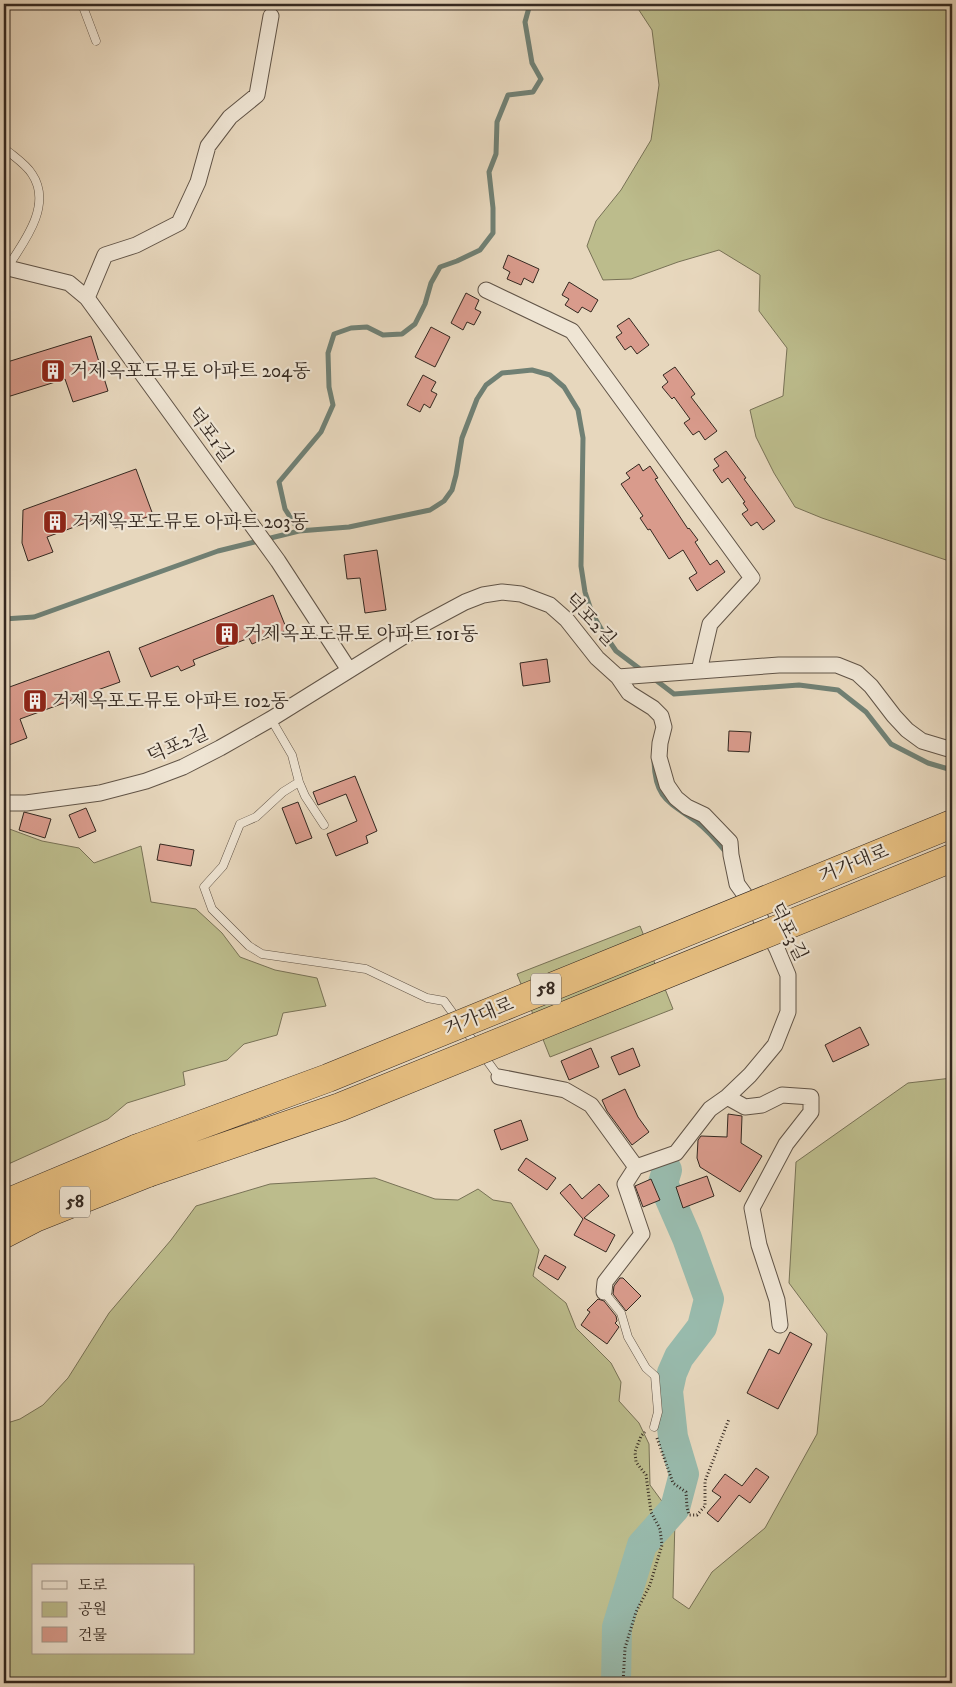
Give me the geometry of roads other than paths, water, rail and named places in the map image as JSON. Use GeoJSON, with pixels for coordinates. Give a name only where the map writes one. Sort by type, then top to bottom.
{"type":"FeatureCollection","features":[{"type":"Feature","properties":{"kind":"highway","name":"거가대로"},"geometry":{"type":"LineString","coordinates":[[4,1234],[143,1161],[328,1078],[952,824]]}},
{"type":"Feature","properties":{"kind":"highway","name":"거가대로"},"geometry":{"type":"LineString","coordinates":[[4,1204],[143,1161],[340,1107],[952,858]]}},
{"type":"Feature","properties":{"kind":"street"},"geometry":{"type":"LineString","coordinates":[[87,298],[105,255],[136,245],[179,223],[198,182],[208,146],[230,117],[257,96],[271,16]]}},
{"type":"Feature","properties":{"kind":"street","name":"덕포1길"},"geometry":{"type":"LineString","coordinates":[[6,268],[70,283],[87,298],[278,562],[349,670]]}},
{"type":"Feature","properties":{"kind":"street"},"geometry":{"type":"LineString","coordinates":[[486,290],[572,331],[752,578],[710,624],[699,671]]}},
{"type":"Feature","properties":{"kind":"street","name":"덕포2길"},"geometry":{"type":"LineString","coordinates":[[4,803],[26,803],[100,793],[146,781],[183,767],[271,719],[422,625],[464,602],[483,595],[502,592],[521,594],[550,605],[567,620],[597,658],[618,677]]}},
{"type":"Feature","properties":{"kind":"street"},"geometry":{"type":"LineString","coordinates":[[618,677],[779,665],[837,665],[857,674],[871,686],[907,730],[922,741],[952,750]]}},
{"type":"Feature","properties":{"kind":"street","name":"덕포3길"},"geometry":{"type":"LineString","coordinates":[[618,677],[629,693],[661,716],[664,727],[659,757],[667,785],[676,798],[687,807],[704,815],[730,842],[737,884],[756,910],[777,949],[788,975],[788,1012],[775,1045],[750,1076],[727,1097],[710,1109],[676,1153],[636,1167]]}},
{"type":"Feature","properties":{"kind":"street"},"geometry":{"type":"LineString","coordinates":[[499,1077],[565,1090],[592,1105],[636,1167],[625,1184],[642,1234],[605,1282],[604,1292]]}},
{"type":"Feature","properties":{"kind":"street"},"geometry":{"type":"LineString","coordinates":[[727,1097],[745,1107],[762,1105],[782,1095],[811,1097],[811,1112],[786,1144],[752,1208],[759,1245],[777,1300],[780,1325]]}},
{"type":"Feature","properties":{"kind":"lane"},"geometry":{"type":"LineString","coordinates":[[4,12],[5,4]]}},
{"type":"Feature","properties":{"kind":"lane"},"geometry":{"type":"LineString","coordinates":[[82,4],[96,41]]}},
{"type":"Feature","properties":{"kind":"lane"},"geometry":{"type":"LineString","coordinates":[[4,148],[32,173],[40,189],[38,208],[31,232],[6,268]]}},
{"type":"Feature","properties":{"kind":"lane"},"geometry":{"type":"LineString","coordinates":[[271,719],[292,755],[305,796],[324,825]]}},
{"type":"Feature","properties":{"kind":"lane"},"geometry":{"type":"LineString","coordinates":[[299,782],[283,792],[256,817],[240,824],[223,866],[204,887],[212,909],[249,946],[262,954],[366,969],[427,998],[444,1001],[499,1077]]}},
{"type":"Feature","properties":{"kind":"lane"},"geometry":{"type":"LineString","coordinates":[[604,1292],[621,1313],[628,1337],[646,1368],[655,1376],[658,1412],[654,1427]]}},
{"type":"Feature","properties":{"kind":"waterway"},"geometry":{"type":"LineString","coordinates":[[299,531],[285,509],[279,482],[321,432],[333,405],[329,387],[328,353],[334,334],[351,328],[367,327],[383,335],[402,334],[415,324],[425,304],[431,283],[440,267],[480,250],[493,233],[493,208],[489,172],[496,154],[497,122],[508,95],[533,92],[541,79],[532,63],[525,22],[530,4]]}},
{"type":"Feature","properties":{"kind":"waterway"},"geometry":{"type":"LineString","coordinates":[[4,619],[34,617],[218,551],[299,531],[349,527],[430,510],[444,501],[452,490],[462,438],[477,399],[486,385],[502,373],[532,370],[550,375],[564,387],[578,410],[583,438],[581,566],[585,592],[592,613],[616,651],[644,672]]}},
{"type":"Feature","properties":{"kind":"waterway"},"geometry":{"type":"LineString","coordinates":[[653,678],[674,694],[799,685],[838,690],[866,712],[891,744],[928,763],[952,770]]}},
{"type":"Feature","properties":{"kind":"waterway"},"geometry":{"type":"LineString","coordinates":[[654,761],[657,784],[665,798],[701,825],[724,850]]}},
{"type":"Feature","properties":{"kind":"waterway"},"geometry":{"type":"LineString","coordinates":[[616,1683],[617,1627],[642,1545],[675,1508],[684,1474],[673,1437],[668,1391],[672,1373],[679,1357],[702,1327],[709,1299],[687,1238],[663,1183],[667,1170]]}},
{"type":"Feature","properties":{"kind":"place","name":"거제옥포도뮤토 아파트 204동"},"geometry":{"type":"Point","coordinates":[53,371]}},
{"type":"Feature","properties":{"kind":"place","name":"거제옥포도뮤토 아파트 203동"},"geometry":{"type":"Point","coordinates":[55,522]}},
{"type":"Feature","properties":{"kind":"place","name":"거제옥포도뮤토 아파트 101동"},"geometry":{"type":"Point","coordinates":[227,634]}},
{"type":"Feature","properties":{"kind":"place","name":"거제옥포도뮤토 아파트 102동"},"geometry":{"type":"Point","coordinates":[35,701]}}]}
